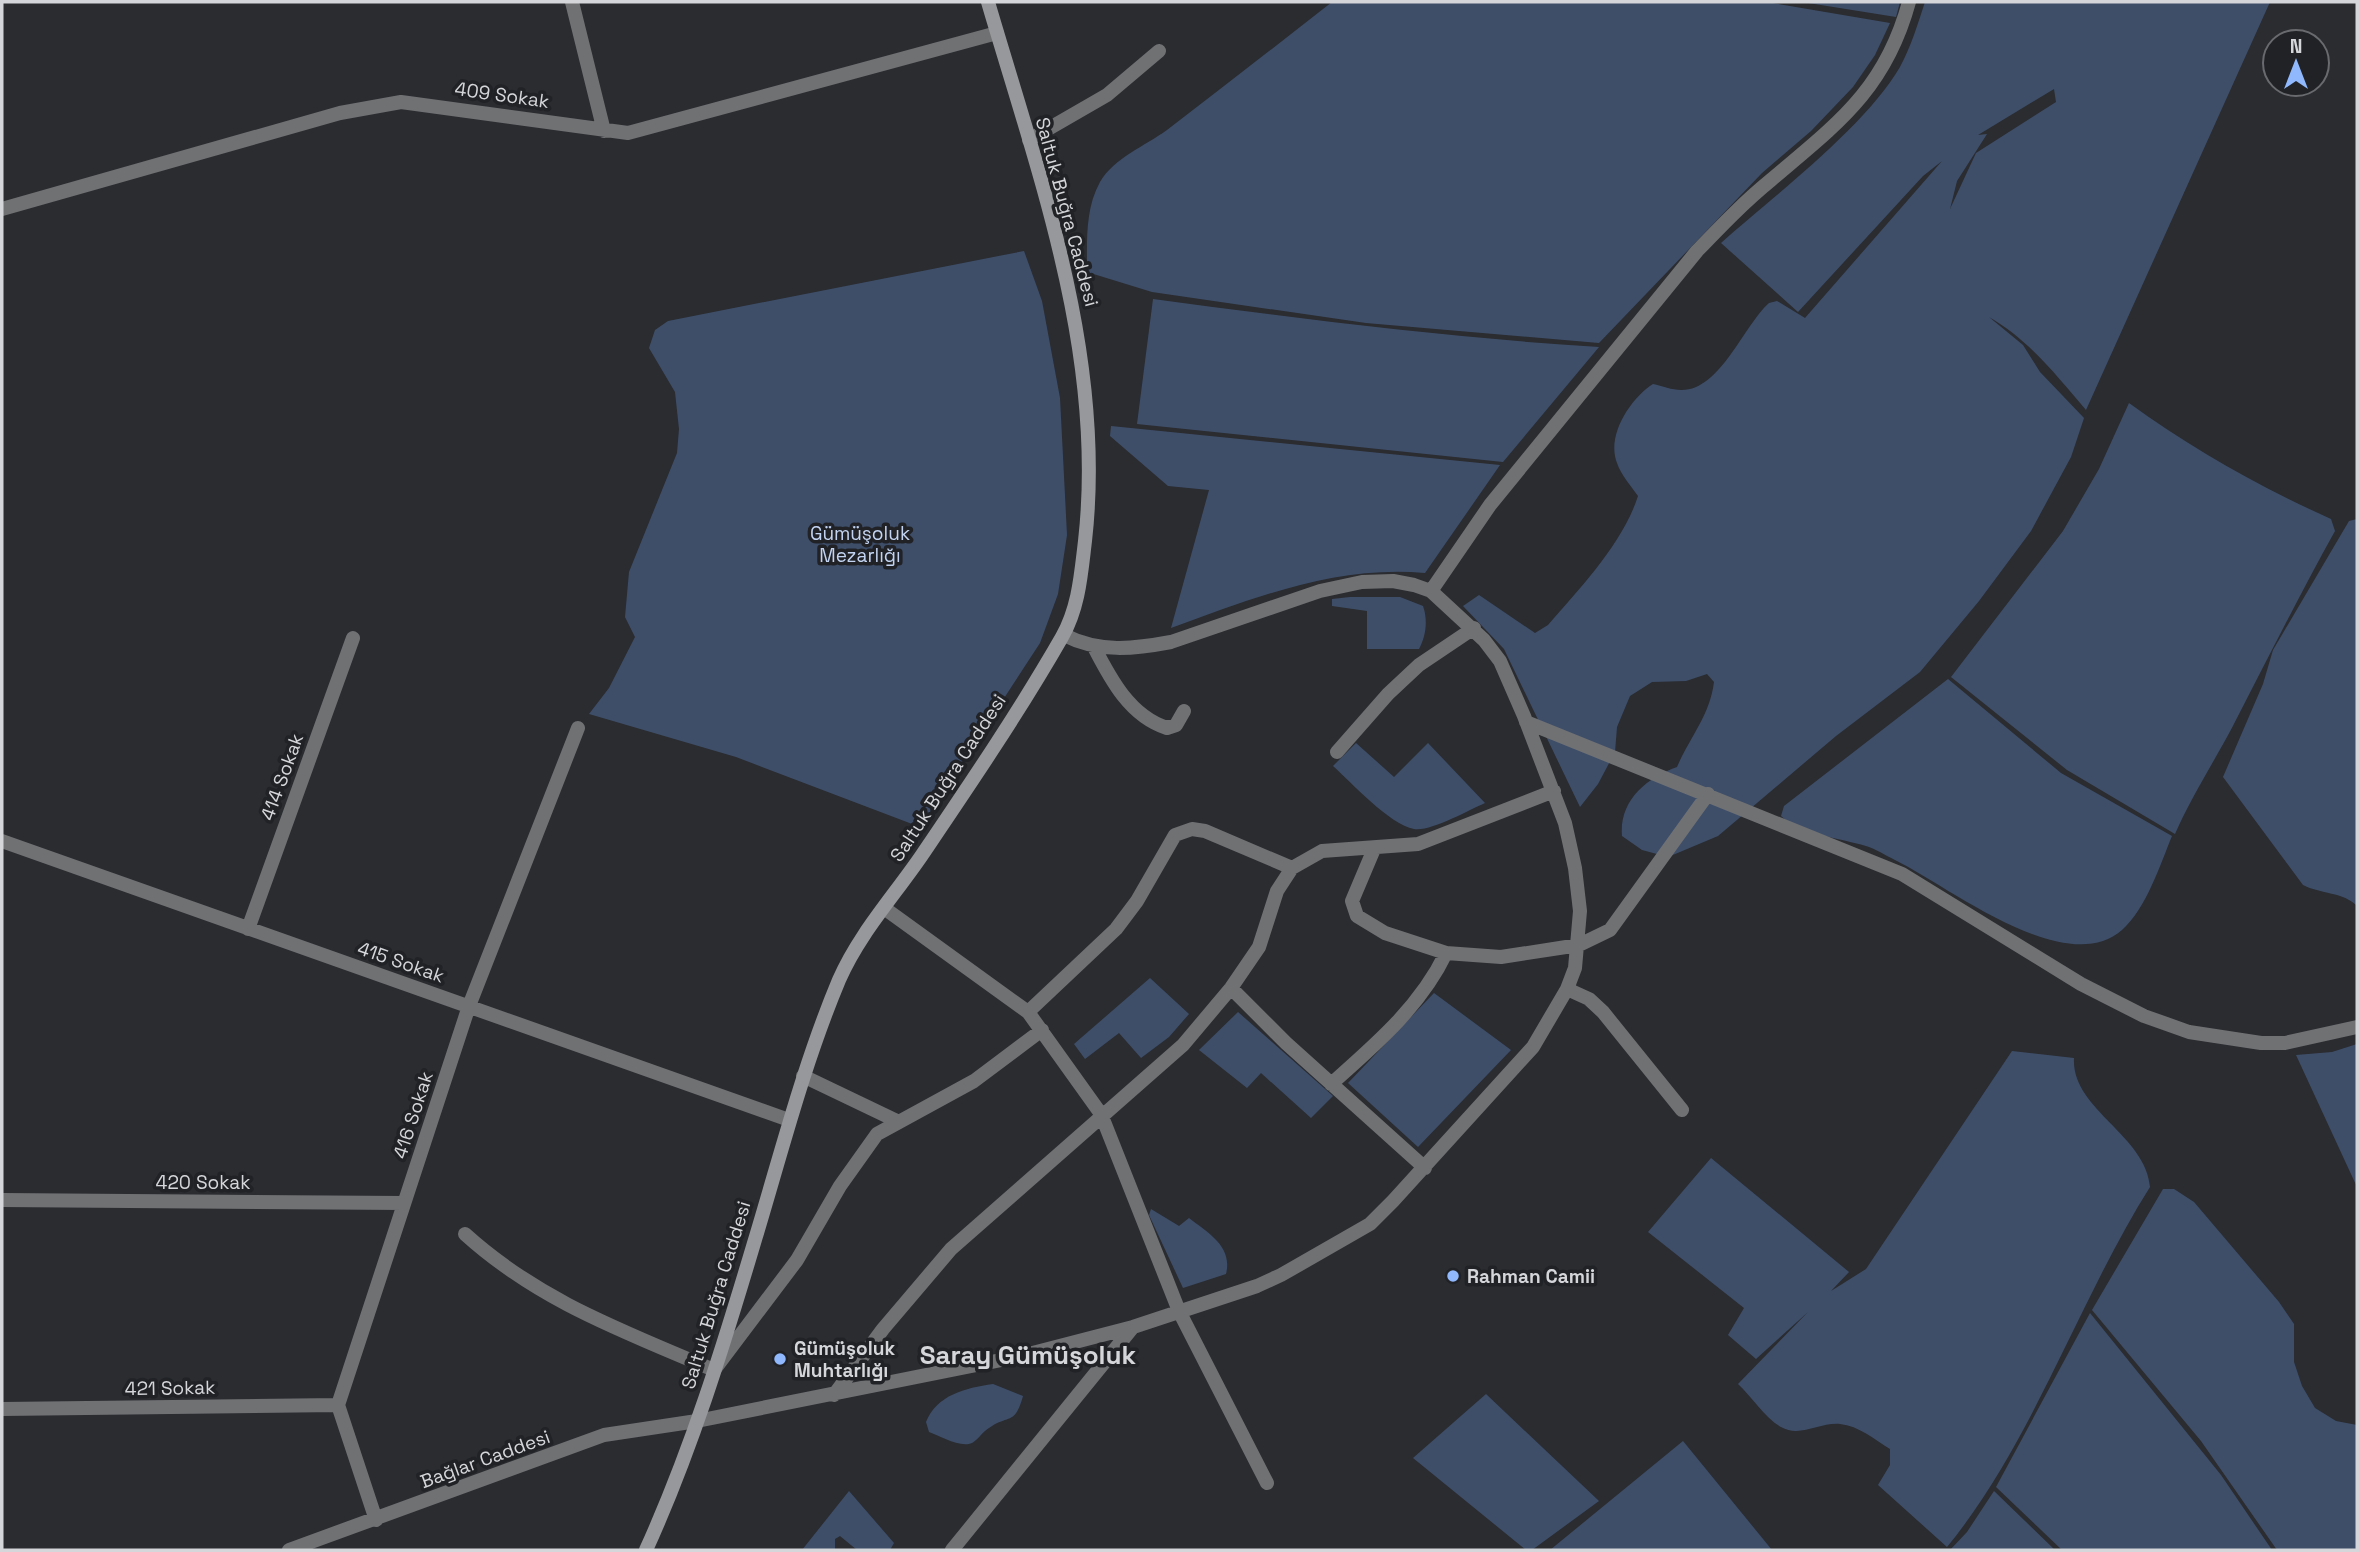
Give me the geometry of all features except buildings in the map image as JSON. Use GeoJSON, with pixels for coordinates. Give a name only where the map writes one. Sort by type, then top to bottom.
{"type":"FeatureCollection","features":[{"type":"Feature","properties":{"kind":"street"},"geometry":{"type":"LineString","coordinates":[[572,2],[604,131]]}},
{"type":"Feature","properties":{"kind":"street","name":"Saltuk Buğra Caddesi"},"geometry":{"type":"LineString","coordinates":[[646,1550],[669,1500],[697,1421],[803,1076],[841,975],[921,857],[1063,635],[1073,617],[1079,593],[1088,515],[1089,448],[1084,367],[1071,298],[1029,140],[988,2]]}},
{"type":"Feature","properties":{"kind":"street"},"geometry":{"type":"LineString","coordinates":[[1063,635],[1094,647],[1130,649],[1171,642],[1320,591],[1362,582],[1393,581],[1431,591],[1497,495],[1697,251],[1732,215],[1857,104],[1893,52],[1909,2]]}},
{"type":"Feature","properties":{"kind":"street","name":"409 Sokak"},"geometry":{"type":"LineString","coordinates":[[2,209],[340,113],[401,102],[463,108],[628,133],[997,33]]}},
{"type":"Feature","properties":{"kind":"street"},"geometry":{"type":"LineString","coordinates":[[1029,140],[1107,95],[1159,51]]}},
{"type":"Feature","properties":{"kind":"street","name":"Bağlar Caddesi"},"geometry":{"type":"LineString","coordinates":[[289,1550],[604,1436],[834,1395],[1021,1356],[1133,1327],[1257,1286],[1370,1224],[1425,1168],[1533,1046],[1567,989],[1579,945],[1580,911],[1575,868],[1565,823],[1526,722],[1500,661],[1474,628],[1431,591]]}},
{"type":"Feature","properties":{"kind":"street"},"geometry":{"type":"LineString","coordinates":[[1337,752],[1388,694],[1419,665],[1474,628]]}},
{"type":"Feature","properties":{"kind":"street","name":"414 Sokak"},"geometry":{"type":"LineString","coordinates":[[248,929],[353,638]]}},
{"type":"Feature","properties":{"kind":"street"},"geometry":{"type":"LineString","coordinates":[[1094,647],[1112,682],[1142,715],[1167,728],[1176,725],[1184,711]]}},
{"type":"Feature","properties":{"kind":"street"},"geometry":{"type":"LineString","coordinates":[[1526,722],[1902,874],[2081,984],[2144,1016],[2189,1032],[2261,1043],[2284,1043],[2357,1027]]}},
{"type":"Feature","properties":{"kind":"street","name":"416 Sokak"},"geometry":{"type":"LineString","coordinates":[[338,1405],[469,1006],[579,728]]}},
{"type":"Feature","properties":{"kind":"street"},"geometry":{"type":"LineString","coordinates":[[834,1395],[883,1329],[951,1248],[1101,1114],[1164,1065],[1231,988],[1259,947],[1276,891],[1292,868],[1322,851],[1408,846],[1440,837],[1554,791]]}},
{"type":"Feature","properties":{"kind":"street"},"geometry":{"type":"LineString","coordinates":[[1374,849],[1355,889],[1353,910],[1385,933],[1446,953],[1470,957],[1524,956],[1579,945],[1610,930],[1708,794]]}},
{"type":"Feature","properties":{"kind":"street"},"geometry":{"type":"LineString","coordinates":[[1028,1012],[1116,929],[1175,835],[1192,829],[1205,831],[1292,868]]}},
{"type":"Feature","properties":{"kind":"street","name":"415 Sokak"},"geometry":{"type":"LineString","coordinates":[[2,841],[789,1120]]}},
{"type":"Feature","properties":{"kind":"street"},"geometry":{"type":"LineString","coordinates":[[884,908],[1028,1012],[1101,1114],[1179,1311],[1267,1483]]}},
{"type":"Feature","properties":{"kind":"street"},"geometry":{"type":"LineString","coordinates":[[1331,1084],[1409,1010],[1428,987],[1446,953]]}},
{"type":"Feature","properties":{"kind":"street"},"geometry":{"type":"LineString","coordinates":[[1231,988],[1331,1084],[1425,1168]]}},
{"type":"Feature","properties":{"kind":"street"},"geometry":{"type":"LineString","coordinates":[[1567,989],[1589,999],[1603,1012],[1682,1110]]}},
{"type":"Feature","properties":{"kind":"street"},"geometry":{"type":"LineString","coordinates":[[465,1234],[498,1264],[547,1295],[714,1370],[797,1260],[877,1134],[974,1081],[1042,1030]]}},
{"type":"Feature","properties":{"kind":"street"},"geometry":{"type":"LineString","coordinates":[[803,1076],[897,1121]]}},
{"type":"Feature","properties":{"kind":"street","name":"420 Sokak"},"geometry":{"type":"LineString","coordinates":[[2,1200],[404,1203]]}},
{"type":"Feature","properties":{"kind":"street"},"geometry":{"type":"LineString","coordinates":[[952,1550],[1133,1327]]}},
{"type":"Feature","properties":{"kind":"street"},"geometry":{"type":"LineString","coordinates":[[338,1405],[376,1520]]}},
{"type":"Feature","properties":{"kind":"street","name":"421 Sokak"},"geometry":{"type":"LineString","coordinates":[[2,1409],[338,1405]]}},
{"type":"Feature","properties":{"kind":"green space"},"geometry":{"type":"Polygon","coordinates":[[[1332,2],[1767,2],[1890,23],[1875,55],[1853,87],[1811,131],[1762,173],[1599,343],[1366,323],[1152,292],[1087,272],[1089,214],[1100,182],[1113,166],[1167,130],[1332,2]]]}},
{"type":"Feature","properties":{"kind":"green space"},"geometry":{"type":"Polygon","coordinates":[[[1802,2],[1900,2],[1896,17],[1802,2]]]}},
{"type":"Feature","properties":{"kind":"green space"},"geometry":{"type":"Polygon","coordinates":[[[1925,2],[2270,2],[2086,410],[2029,347],[1989,317],[2023,345],[2040,372],[2084,418],[2071,457],[2031,531],[1979,601],[1920,672],[1836,736],[1718,836],[1668,857],[1642,850],[1622,836],[1625,812],[1645,784],[1677,767],[1704,715],[1714,682],[1707,674],[1686,681],[1652,682],[1630,696],[1617,727],[1615,752],[1598,784],[1580,807],[1504,649],[1463,606],[1479,595],[1535,633],[1548,625],[1612,547],[1638,496],[1619,467],[1614,452],[1618,429],[1637,398],[1653,384],[1681,390],[1708,380],[1769,303],[1777,301],[1805,318],[1942,161],[1923,176],[1798,312],[1721,243],[1817,160],[1865,113],[1900,67],[1925,2]],[[2054,89],[1978,135],[1987,134],[1957,181],[1950,209],[1976,153],[2056,102],[2054,89]]]}},
{"type":"Feature","properties":{"kind":"green space","name":"Gümüşoluk Mezarlığı"},"geometry":{"type":"Polygon","coordinates":[[[1024,251],[1042,301],[1060,398],[1067,535],[1058,594],[1040,643],[920,827],[736,757],[589,714],[609,688],[635,637],[625,617],[629,572],[677,453],[679,429],[675,392],[649,348],[655,330],[668,321],[1024,251]]]}},
{"type":"Feature","properties":{"kind":"green space"},"geometry":{"type":"Polygon","coordinates":[[[1153,299],[1320,321],[1599,347],[1503,462],[1137,424],[1153,299]]]}},
{"type":"Feature","properties":{"kind":"green space"},"geometry":{"type":"Polygon","coordinates":[[[2129,403],[2227,466],[2331,519],[2335,531],[2175,834],[2067,770],[1951,677],[2063,531],[2099,469],[2129,403]]]}},
{"type":"Feature","properties":{"kind":"green space"},"geometry":{"type":"Polygon","coordinates":[[[1111,426],[1500,465],[1425,573],[1359,574],[1327,579],[1264,595],[1171,628],[1209,490],[1168,486],[1110,436],[1111,426]]]}},
{"type":"Feature","properties":{"kind":"green space"},"geometry":{"type":"Polygon","coordinates":[[[2357,519],[2357,906],[2345,898],[2303,885],[2223,777],[2263,684],[2273,650],[2349,521],[2357,519]]]}},
{"type":"Feature","properties":{"kind":"green space"},"geometry":{"type":"Polygon","coordinates":[[[1400,597],[1423,606],[1426,628],[1419,649],[1367,649],[1367,611],[1332,606],[1332,599],[1400,597]]]}},
{"type":"Feature","properties":{"kind":"green space"},"geometry":{"type":"Polygon","coordinates":[[[1948,679],[2061,773],[2172,836],[2145,899],[2122,930],[2098,942],[2070,944],[2039,936],[2007,923],[1873,849],[1810,832],[1781,816],[1784,806],[1948,679]]]}},
{"type":"Feature","properties":{"kind":"green space"},"geometry":{"type":"Polygon","coordinates":[[[1356,743],[1394,777],[1428,743],[1485,803],[1430,827],[1414,829],[1404,826],[1383,812],[1333,766],[1356,743]]]}},
{"type":"Feature","properties":{"kind":"green space"},"geometry":{"type":"Polygon","coordinates":[[[1150,978],[1189,1014],[1169,1037],[1141,1058],[1119,1033],[1085,1059],[1074,1044],[1150,978]]]}},
{"type":"Feature","properties":{"kind":"green space"},"geometry":{"type":"Polygon","coordinates":[[[1434,993],[1511,1050],[1418,1147],[1348,1083],[1434,993]]]}},
{"type":"Feature","properties":{"kind":"green space"},"geometry":{"type":"Polygon","coordinates":[[[1238,1012],[1333,1096],[1311,1118],[1261,1073],[1247,1088],[1199,1050],[1238,1012]]]}},
{"type":"Feature","properties":{"kind":"green space"},"geometry":{"type":"Polygon","coordinates":[[[2357,1044],[2357,1187],[2296,1055],[2332,1052],[2357,1044]]]}},
{"type":"Feature","properties":{"kind":"green space"},"geometry":{"type":"Polygon","coordinates":[[[2012,1051],[2074,1058],[2076,1076],[2084,1092],[2136,1152],[2150,1187],[2124,1231],[2005,1462],[1947,1547],[1878,1485],[1890,1465],[1890,1449],[1847,1425],[1833,1424],[1788,1430],[1769,1418],[1738,1384],[1808,1312],[1756,1359],[1728,1335],[1744,1308],[1648,1232],[1711,1158],[1849,1272],[1831,1291],[1866,1269],[2012,1051]]]}},
{"type":"Feature","properties":{"kind":"green space"},"geometry":{"type":"Polygon","coordinates":[[[2163,1189],[2174,1189],[2194,1202],[2279,1302],[2294,1324],[2294,1362],[2302,1386],[2315,1408],[2336,1421],[2357,1425],[2357,1550],[2277,1550],[2201,1441],[2092,1310],[2163,1189]]]}},
{"type":"Feature","properties":{"kind":"green space"},"geometry":{"type":"Polygon","coordinates":[[[1151,1209],[1179,1226],[1189,1218],[1211,1235],[1226,1256],[1226,1274],[1183,1288],[1149,1215],[1151,1209]]]}},
{"type":"Feature","properties":{"kind":"green space"},"geometry":{"type":"Polygon","coordinates":[[[2090,1313],[2221,1475],[2272,1550],[2062,1550],[1996,1487],[2090,1313]]]}},
{"type":"Feature","properties":{"kind":"green space"},"geometry":{"type":"Polygon","coordinates":[[[993,1384],[1023,1396],[1014,1416],[987,1429],[974,1442],[967,1444],[956,1443],[929,1432],[926,1422],[937,1405],[945,1399],[962,1391],[993,1384]]]}},
{"type":"Feature","properties":{"kind":"green space"},"geometry":{"type":"Polygon","coordinates":[[[1486,1394],[1599,1501],[1532,1550],[1526,1550],[1413,1458],[1486,1394]]]}},
{"type":"Feature","properties":{"kind":"green space"},"geometry":{"type":"Polygon","coordinates":[[[1683,1441],[1772,1550],[1550,1550],[1683,1441]]]}},
{"type":"Feature","properties":{"kind":"green space"},"geometry":{"type":"Polygon","coordinates":[[[849,1491],[894,1543],[890,1550],[857,1550],[840,1536],[835,1539],[835,1550],[802,1550],[849,1491]]]}},
{"type":"Feature","properties":{"kind":"green space"},"geometry":{"type":"Polygon","coordinates":[[[1994,1491],[2055,1550],[1950,1550],[1967,1532],[1994,1491]]]}},
{"type":"Feature","properties":{"kind":"place","name":"Rahman Camii"},"geometry":{"type":"Point","coordinates":[1453,1276]}},
{"type":"Feature","properties":{"kind":"place","name":"Gümüşoluk Muhtarlığı"},"geometry":{"type":"Point","coordinates":[780,1359]}},
{"type":"Feature","properties":{"kind":"district","name":"Saray Gümüşoluk"},"geometry":{"type":"Point","coordinates":[1028,1355]}}]}
